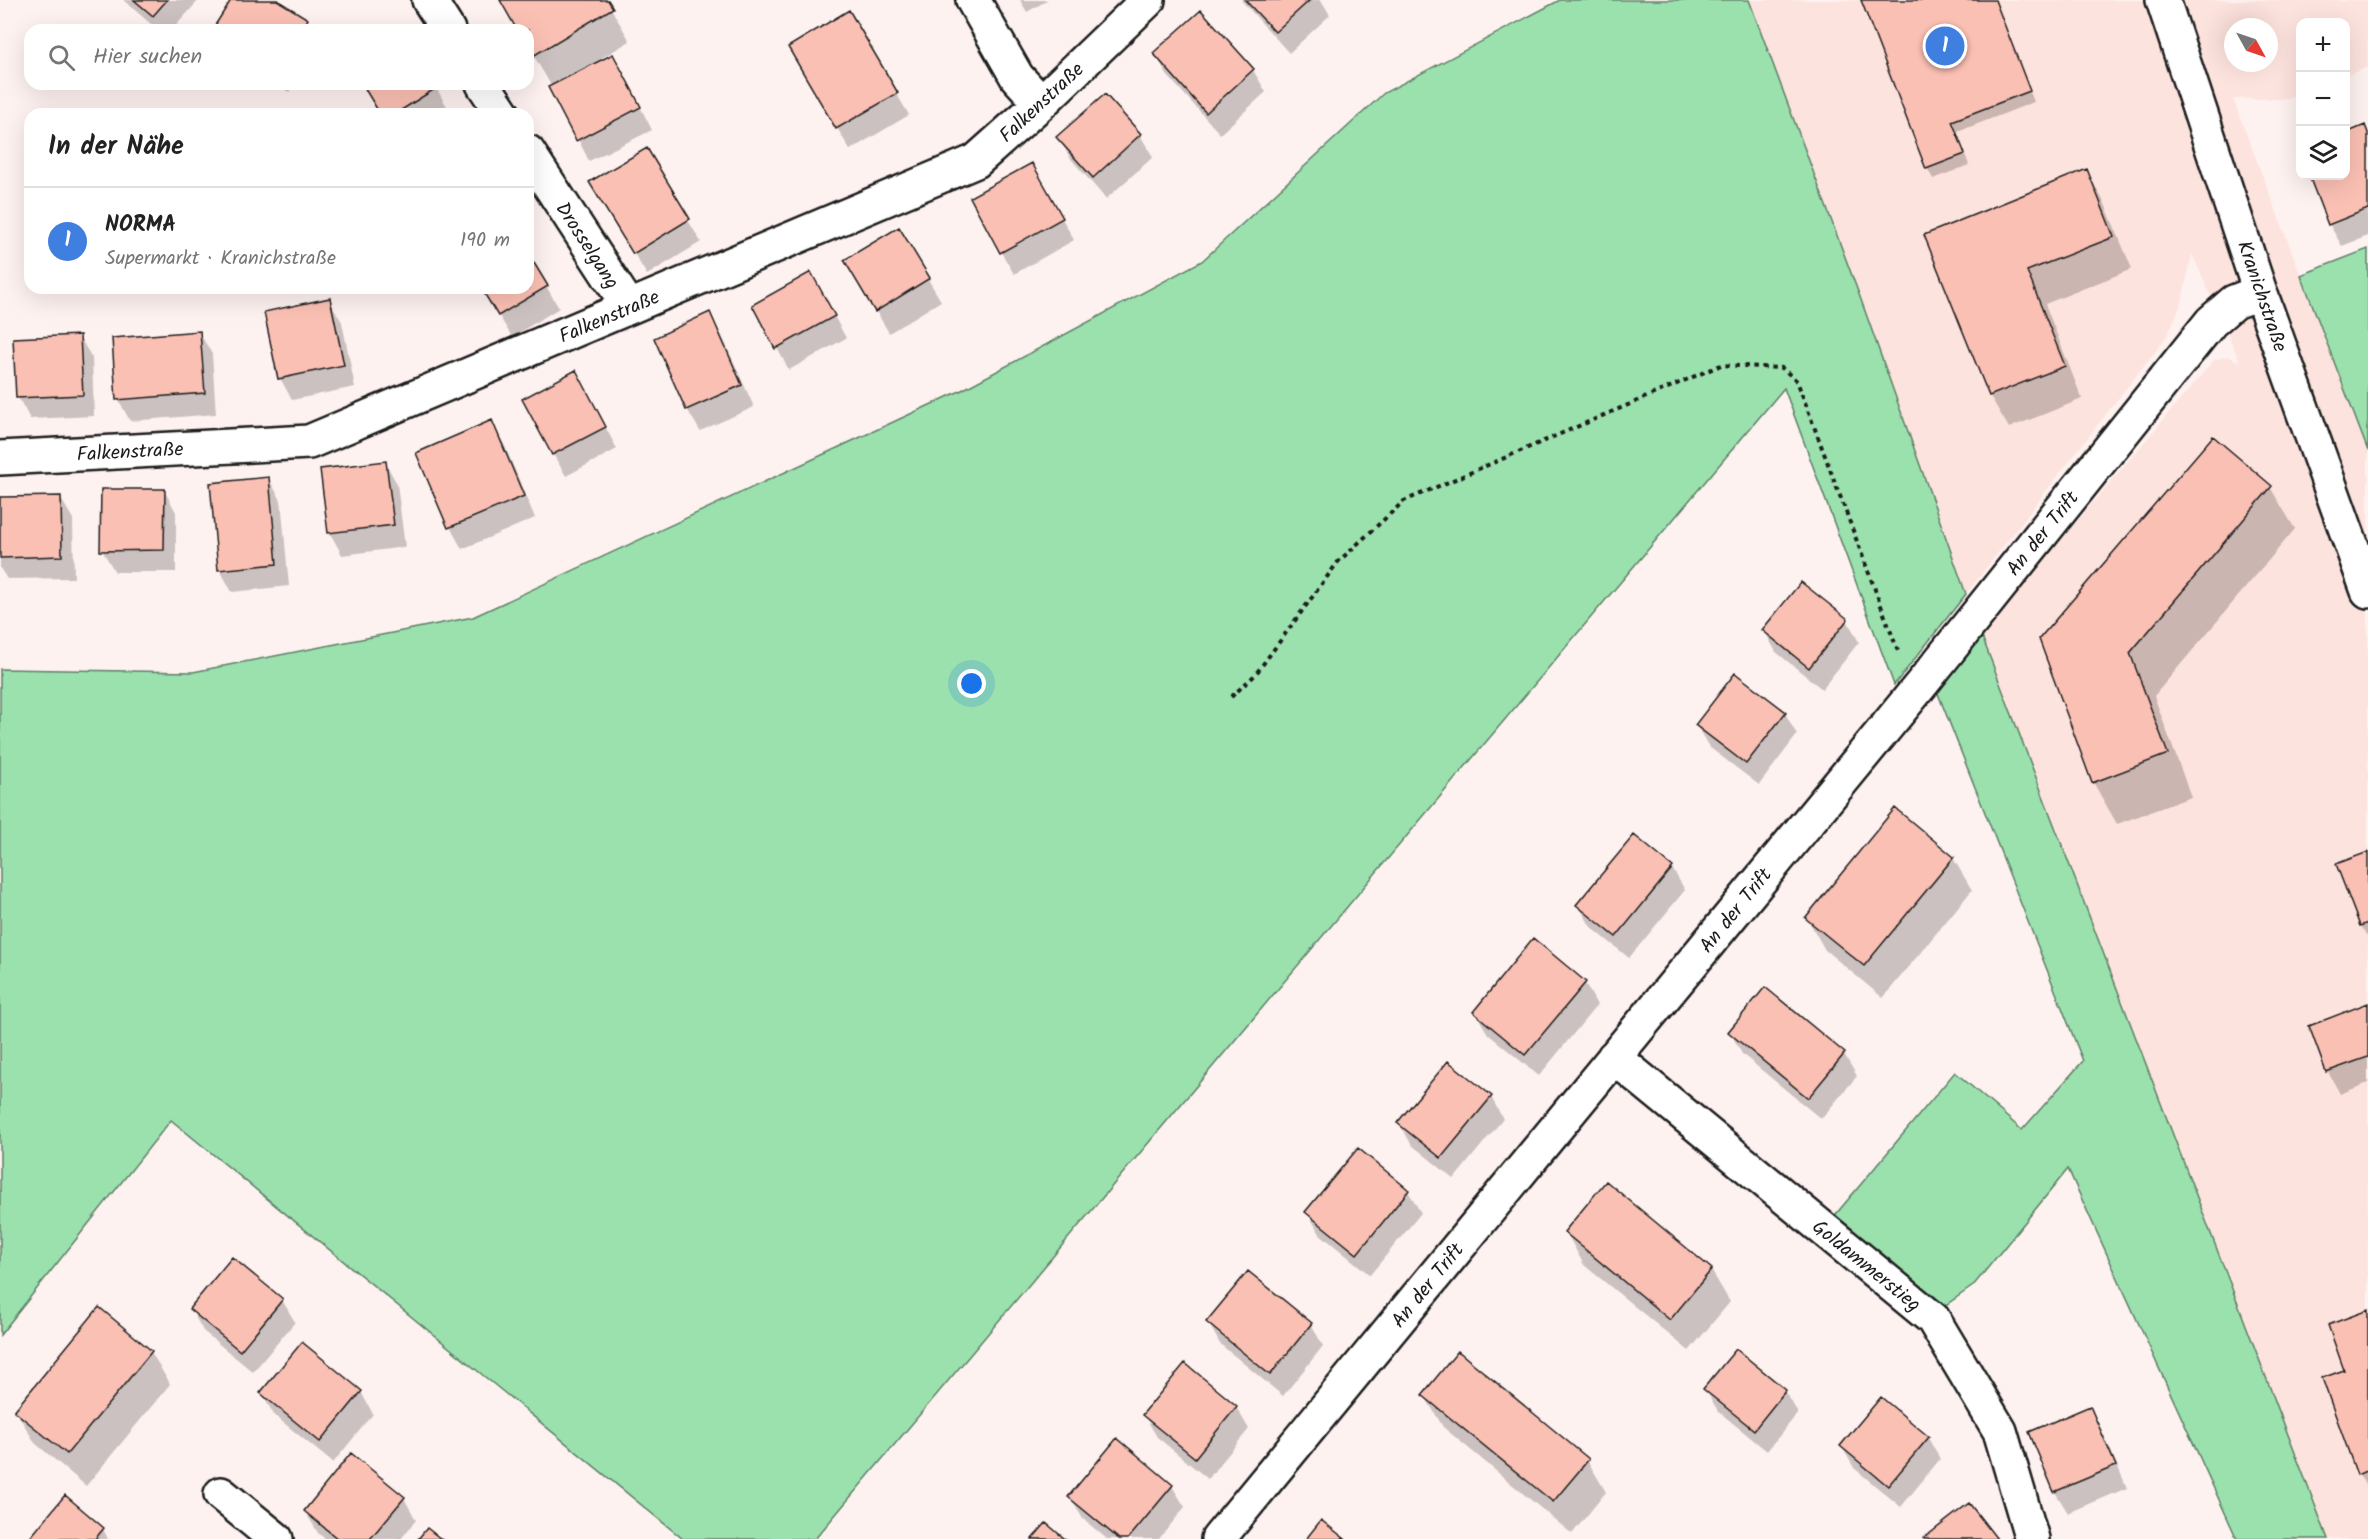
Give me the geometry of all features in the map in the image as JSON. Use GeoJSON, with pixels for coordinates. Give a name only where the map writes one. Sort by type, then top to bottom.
{"type":"FeatureCollection","features":[{"type":"Feature","properties":{"kind":"street"},"geometry":{"type":"LineString","coordinates":[[429,0],[444,24]]}},
{"type":"Feature","properties":{"kind":"street"},"geometry":{"type":"LineString","coordinates":[[973,0],[1017,77],[1041,103]]}},
{"type":"Feature","properties":{"kind":"street","name":"Falkenstraße"},"geometry":{"type":"LineString","coordinates":[[0,458],[309,442],[976,161],[1041,103],[1148,0]]}},
{"type":"Feature","properties":{"kind":"street","name":"Kranichstraße"},"geometry":{"type":"LineString","coordinates":[[2163,0],[2260,292],[2368,591]]}},
{"type":"Feature","properties":{"kind":"street"},"geometry":{"type":"LineString","coordinates":[[487,90],[499,108]]}},
{"type":"Feature","properties":{"kind":"street","name":"Drosselgang"},"geometry":{"type":"LineString","coordinates":[[534,161],[629,308]]}},
{"type":"Feature","properties":{"kind":"street","name":"An der Trift"},"geometry":{"type":"LineString","coordinates":[[1218,1539],[1924,681],[2211,322],[2234,302],[2260,292]]}},
{"type":"Feature","properties":{"kind":"street","name":"Goldammerstieg"},"geometry":{"type":"LineString","coordinates":[[1614,1057],[1933,1320],[2000,1431],[2032,1539]]}},
{"type":"Feature","properties":{"kind":"street"},"geometry":{"type":"LineString","coordinates":[[221,1494],[276,1539]]}},
{"type":"Feature","properties":{"kind":"path"},"geometry":{"type":"LineString","coordinates":[[1231,697],[1255,675],[1338,562],[1404,501],[1721,365],[1782,368],[1797,381],[1902,660],[1924,681]]}},
{"type":"Feature","properties":{"kind":"shaded area"},"geometry":{"type":"Polygon","coordinates":[[[1749,0],[2368,0],[2368,67],[2350,74],[2350,18],[2296,18],[2296,96],[2289,99],[2233,99],[2301,275],[2368,249],[2368,1539],[2328,1539],[1981,634],[2214,360],[2228,356],[2240,362],[2192,254],[2182,302],[2167,336],[1966,594],[1860,297],[1749,0]]]}},
{"type":"Feature","properties":{"kind":"green space"},"geometry":{"type":"Polygon","coordinates":[[[1560,0],[1749,0],[1860,297],[1966,594],[1894,685],[1784,388],[815,1539],[683,1539],[171,1120],[0,1335],[0,669],[193,672],[473,617],[960,391],[1202,261],[1384,93],[1560,0]]]}},
{"type":"Feature","properties":{"kind":"green space"},"geometry":{"type":"Polygon","coordinates":[[[2368,249],[2368,451],[2301,275],[2368,249]]]}},
{"type":"Feature","properties":{"kind":"green space"},"geometry":{"type":"Polygon","coordinates":[[[1981,634],[2328,1539],[2237,1539],[2068,1169],[1973,1286],[1940,1309],[1831,1220],[1955,1072],[2022,1130],[2083,1061],[1937,691],[1981,634]]]}},
{"type":"Feature","properties":{"kind":"building"},"geometry":{"type":"Polygon","coordinates":[[[134,0],[167,0],[153,16],[134,0]]]}},
{"type":"Feature","properties":{"kind":"building"},"geometry":{"type":"Polygon","coordinates":[[[231,0],[277,0],[308,19],[305,24],[216,24],[231,0]]]}},
{"type":"Feature","properties":{"kind":"building"},"geometry":{"type":"Polygon","coordinates":[[[500,0],[608,0],[613,8],[534,55],[534,24],[514,24],[500,0]]]}},
{"type":"Feature","properties":{"kind":"building"},"geometry":{"type":"Polygon","coordinates":[[[1245,0],[1310,0],[1275,32],[1245,0]]]}},
{"type":"Feature","properties":{"kind":"building"},"geometry":{"type":"Polygon","coordinates":[[[1861,0],[1995,0],[2030,91],[1952,121],[1965,154],[1926,169],[1861,0]]]}},
{"type":"Feature","properties":{"kind":"building"},"geometry":{"type":"Polygon","coordinates":[[[849,10],[898,93],[836,129],[788,47],[849,10]]]}},
{"type":"Feature","properties":{"kind":"building"},"geometry":{"type":"Polygon","coordinates":[[[1201,10],[1254,69],[1206,113],[1153,53],[1201,10]]]}},
{"type":"Feature","properties":{"kind":"building"},"geometry":{"type":"Polygon","coordinates":[[[613,54],[641,107],[576,141],[548,87],[613,54]]]}},
{"type":"Feature","properties":{"kind":"building"},"geometry":{"type":"Polygon","coordinates":[[[366,90],[433,90],[405,108],[376,108],[366,90]]]}},
{"type":"Feature","properties":{"kind":"building"},"geometry":{"type":"Polygon","coordinates":[[[1105,94],[1141,134],[1093,178],[1056,137],[1105,94]]]}},
{"type":"Feature","properties":{"kind":"building"},"geometry":{"type":"Polygon","coordinates":[[[2365,125],[2368,133],[2368,209],[2328,225],[2311,180],[2350,180],[2350,131],[2365,125]]]}},
{"type":"Feature","properties":{"kind":"building"},"geometry":{"type":"Polygon","coordinates":[[[647,148],[690,219],[633,254],[589,182],[647,148]]]}},
{"type":"Feature","properties":{"kind":"building"},"geometry":{"type":"Polygon","coordinates":[[[1032,163],[1063,218],[1000,253],[970,197],[1032,163]]]}},
{"type":"Feature","properties":{"kind":"building"},"geometry":{"type":"Polygon","coordinates":[[[2087,169],[2114,237],[2027,271],[2065,366],[1989,396],[1924,235],[2087,169]]]}},
{"type":"Feature","properties":{"kind":"building"},"geometry":{"type":"Polygon","coordinates":[[[899,227],[930,278],[875,312],[844,260],[899,227]]]}},
{"type":"Feature","properties":{"kind":"building"},"geometry":{"type":"Polygon","coordinates":[[[534,263],[548,286],[498,316],[485,294],[534,294],[534,263]]]}},
{"type":"Feature","properties":{"kind":"building"},"geometry":{"type":"Polygon","coordinates":[[[811,272],[835,316],[775,349],[752,305],[811,272]]]}},
{"type":"Feature","properties":{"kind":"building"},"geometry":{"type":"Polygon","coordinates":[[[330,298],[344,365],[278,379],[264,312],[330,298]]]}},
{"type":"Feature","properties":{"kind":"building"},"geometry":{"type":"Polygon","coordinates":[[[710,312],[742,385],[686,410],[654,338],[710,312]]]}},
{"type":"Feature","properties":{"kind":"building"},"geometry":{"type":"Polygon","coordinates":[[[200,331],[205,393],[116,400],[112,338],[200,331]]]}},
{"type":"Feature","properties":{"kind":"building"},"geometry":{"type":"Polygon","coordinates":[[[80,335],[83,395],[16,398],[13,338],[80,335]]]}},
{"type":"Feature","properties":{"kind":"building"},"geometry":{"type":"Polygon","coordinates":[[[576,370],[606,427],[552,455],[522,399],[576,370]]]}},
{"type":"Feature","properties":{"kind":"building"},"geometry":{"type":"Polygon","coordinates":[[[492,420],[524,496],[448,528],[416,453],[492,420]]]}},
{"type":"Feature","properties":{"kind":"building"},"geometry":{"type":"Polygon","coordinates":[[[2213,436],[2272,486],[2130,653],[2168,754],[2092,783],[2039,639],[2213,436]]]}},
{"type":"Feature","properties":{"kind":"building"},"geometry":{"type":"Polygon","coordinates":[[[386,461],[394,525],[328,533],[320,469],[386,461]]]}},
{"type":"Feature","properties":{"kind":"building"},"geometry":{"type":"Polygon","coordinates":[[[269,477],[277,564],[218,570],[210,483],[269,477]]]}},
{"type":"Feature","properties":{"kind":"building"},"geometry":{"type":"Polygon","coordinates":[[[101,489],[165,489],[164,550],[100,551],[101,489]]]}},
{"type":"Feature","properties":{"kind":"building"},"geometry":{"type":"Polygon","coordinates":[[[61,496],[62,556],[0,558],[0,497],[61,496]]]}},
{"type":"Feature","properties":{"kind":"building"},"geometry":{"type":"Polygon","coordinates":[[[1801,582],[1848,619],[1809,668],[1762,630],[1801,582]]]}},
{"type":"Feature","properties":{"kind":"building"},"geometry":{"type":"Polygon","coordinates":[[[1735,673],[1786,712],[1746,764],[1695,725],[1735,673]]]}},
{"type":"Feature","properties":{"kind":"building"},"geometry":{"type":"Polygon","coordinates":[[[1895,808],[1954,857],[1864,966],[1805,918],[1895,808]]]}},
{"type":"Feature","properties":{"kind":"building"},"geometry":{"type":"Polygon","coordinates":[[[1634,835],[1673,867],[1616,937],[1576,905],[1634,835]]]}},
{"type":"Feature","properties":{"kind":"building"},"geometry":{"type":"Polygon","coordinates":[[[2368,852],[2368,923],[2360,926],[2336,864],[2368,852]]]}},
{"type":"Feature","properties":{"kind":"building"},"geometry":{"type":"Polygon","coordinates":[[[1533,938],[1586,982],[1525,1055],[1473,1012],[1533,938]]]}},
{"type":"Feature","properties":{"kind":"building"},"geometry":{"type":"Polygon","coordinates":[[[1765,987],[1845,1053],[1808,1098],[1728,1032],[1765,987]]]}},
{"type":"Feature","properties":{"kind":"building"},"geometry":{"type":"Polygon","coordinates":[[[2368,1003],[2368,1057],[2326,1072],[2309,1026],[2368,1003]]]}},
{"type":"Feature","properties":{"kind":"building"},"geometry":{"type":"Polygon","coordinates":[[[1448,1061],[1492,1096],[1441,1158],[1397,1123],[1448,1061]]]}},
{"type":"Feature","properties":{"kind":"building"},"geometry":{"type":"Polygon","coordinates":[[[1358,1148],[1409,1190],[1357,1254],[1305,1212],[1358,1148]]]}},
{"type":"Feature","properties":{"kind":"building"},"geometry":{"type":"Polygon","coordinates":[[[1606,1181],[1712,1269],[1670,1320],[1564,1232],[1606,1181]]]}},
{"type":"Feature","properties":{"kind":"building"},"geometry":{"type":"Polygon","coordinates":[[[232,1257],[283,1299],[240,1351],[189,1309],[232,1257]]]}},
{"type":"Feature","properties":{"kind":"building"},"geometry":{"type":"Polygon","coordinates":[[[1248,1271],[1312,1323],[1270,1375],[1206,1322],[1248,1271]]]}},
{"type":"Feature","properties":{"kind":"building"},"geometry":{"type":"Polygon","coordinates":[[[99,1307],[152,1351],[67,1454],[14,1411],[99,1307]]]}},
{"type":"Feature","properties":{"kind":"building"},"geometry":{"type":"Polygon","coordinates":[[[2368,1310],[2368,1470],[2357,1475],[2322,1378],[2344,1370],[2328,1325],[2368,1310]]]}},
{"type":"Feature","properties":{"kind":"building"},"geometry":{"type":"Polygon","coordinates":[[[302,1342],[362,1391],[320,1442],[260,1393],[302,1342]]]}},
{"type":"Feature","properties":{"kind":"building"},"geometry":{"type":"Polygon","coordinates":[[[1736,1349],[1786,1390],[1754,1430],[1703,1389],[1736,1349]]]}},
{"type":"Feature","properties":{"kind":"building"},"geometry":{"type":"Polygon","coordinates":[[[1458,1351],[1589,1459],[1553,1502],[1422,1395],[1458,1351]]]}},
{"type":"Feature","properties":{"kind":"building"},"geometry":{"type":"Polygon","coordinates":[[[1185,1363],[1237,1406],[1195,1458],[1142,1415],[1185,1363]]]}},
{"type":"Feature","properties":{"kind":"building"},"geometry":{"type":"Polygon","coordinates":[[[1881,1397],[1929,1437],[1888,1486],[1840,1446],[1881,1397]]]}},
{"type":"Feature","properties":{"kind":"building"},"geometry":{"type":"Polygon","coordinates":[[[2090,1406],[2116,1466],[2054,1492],[2029,1432],[2090,1406]]]}},
{"type":"Feature","properties":{"kind":"building"},"geometry":{"type":"Polygon","coordinates":[[[1117,1438],[1173,1485],[1128,1539],[1119,1539],[1068,1497],[1117,1438]]]}},
{"type":"Feature","properties":{"kind":"building"},"geometry":{"type":"Polygon","coordinates":[[[351,1453],[405,1497],[370,1539],[338,1539],[304,1511],[351,1453]]]}},
{"type":"Feature","properties":{"kind":"building"},"geometry":{"type":"Polygon","coordinates":[[[65,1495],[104,1528],[95,1539],[29,1539],[65,1495]]]}},
{"type":"Feature","properties":{"kind":"building"},"geometry":{"type":"Polygon","coordinates":[[[1969,1503],[1997,1539],[1924,1539],[1924,1538],[1969,1503]]]}},
{"type":"Feature","properties":{"kind":"building"},"geometry":{"type":"Polygon","coordinates":[[[1321,1520],[1345,1539],[1306,1539],[1321,1520]]]}},
{"type":"Feature","properties":{"kind":"building"},"geometry":{"type":"Polygon","coordinates":[[[1046,1523],[1065,1539],[1032,1539],[1046,1523]]]}},
{"type":"Feature","properties":{"kind":"building"},"geometry":{"type":"Polygon","coordinates":[[[427,1528],[441,1539],[418,1539],[427,1528]]]}},
{"type":"Feature","properties":{"kind":"place","name":"NORMA"},"geometry":{"type":"Point","coordinates":[1945,46]}}]}
